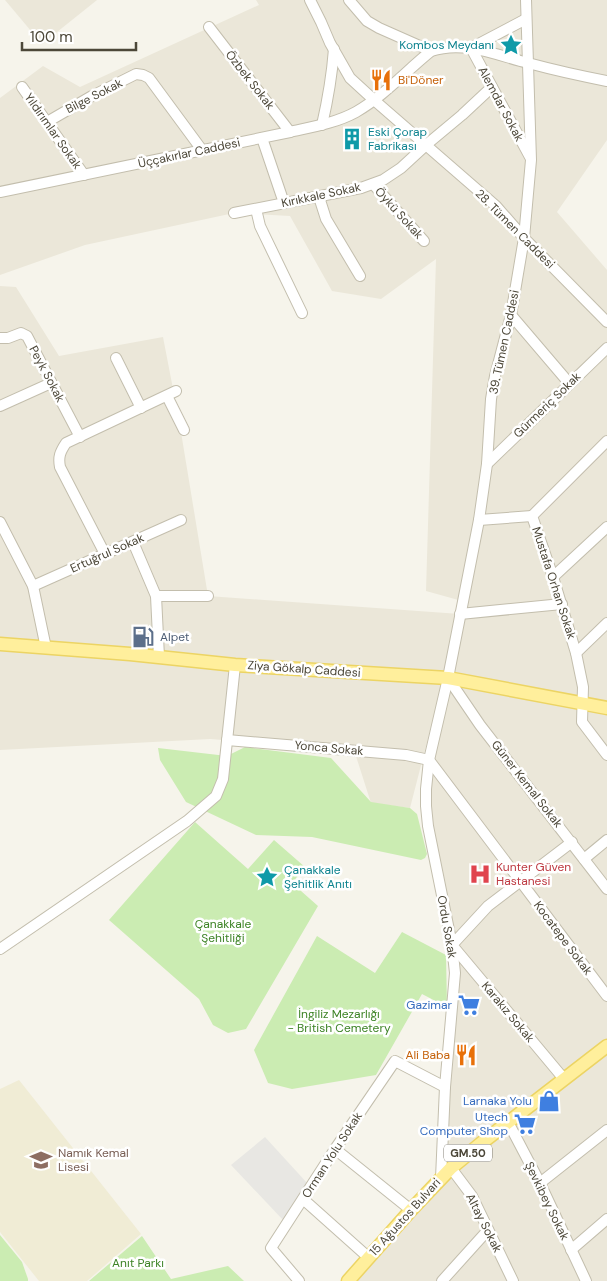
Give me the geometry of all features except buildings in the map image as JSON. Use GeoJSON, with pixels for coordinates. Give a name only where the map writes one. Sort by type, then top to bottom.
{"type":"FeatureCollection","features":[{"type":"Feature","properties":{"kind":"main road","name":"Ziya Gökalp Caddesi"},"geometry":{"type":"LineString","coordinates":[[0,644],[235,665],[448,678],[607,708]]}},
{"type":"Feature","properties":{"kind":"main road","name":"15 Ağustos Bulvari"},"geometry":{"type":"LineString","coordinates":[[348,1281],[451,1168],[607,1046]]}},
{"type":"Feature","properties":{"kind":"street","name":"28. Tümen Caddesi"},"geometry":{"type":"LineString","coordinates":[[310,0],[350,78],[496,206],[524,238],[607,322]]}},
{"type":"Feature","properties":{"kind":"street"},"geometry":{"type":"LineString","coordinates":[[349,0],[367,21],[431,51],[453,46],[472,48],[607,81]]}},
{"type":"Feature","properties":{"kind":"street","name":"39. Tümen Caddesi"},"geometry":{"type":"LineString","coordinates":[[448,678],[479,520],[487,464],[491,399],[511,315],[524,238],[531,160],[526,0]]}},
{"type":"Feature","properties":{"kind":"street"},"geometry":{"type":"LineString","coordinates":[[472,48],[526,19]]}},
{"type":"Feature","properties":{"kind":"street","name":"Özbek Sokak"},"geometry":{"type":"LineString","coordinates":[[209,27],[290,132]]}},
{"type":"Feature","properties":{"kind":"street","name":"Alemdar Sokak"},"geometry":{"type":"LineString","coordinates":[[472,48],[531,160]]}},
{"type":"Feature","properties":{"kind":"street"},"geometry":{"type":"LineString","coordinates":[[322,125],[328,102],[334,49]]}},
{"type":"Feature","properties":{"kind":"street","name":"Üççakırlar Caddesi"},"geometry":{"type":"LineString","coordinates":[[0,192],[322,125],[356,112],[374,100],[431,51]]}},
{"type":"Feature","properties":{"kind":"street","name":"Bilge Sokak"},"geometry":{"type":"LineString","coordinates":[[47,122],[92,96],[136,74],[143,75],[149,78],[202,150]]}},
{"type":"Feature","properties":{"kind":"street","name":"Yıldırımlar Sokak"},"geometry":{"type":"LineString","coordinates":[[22,87],[84,175]]}},
{"type":"Feature","properties":{"kind":"street","name":"Kırıkkale Sokak"},"geometry":{"type":"LineString","coordinates":[[234,213],[361,188],[392,175],[492,87]]}},
{"type":"Feature","properties":{"kind":"street"},"geometry":{"type":"LineString","coordinates":[[262,138],[284,203]]}},
{"type":"Feature","properties":{"kind":"street","name":"Öykü Sokak"},"geometry":{"type":"LineString","coordinates":[[373,184],[424,241]]}},
{"type":"Feature","properties":{"kind":"street"},"geometry":{"type":"LineString","coordinates":[[319,197],[326,219],[360,276]]}},
{"type":"Feature","properties":{"kind":"street"},"geometry":{"type":"LineString","coordinates":[[256,209],[260,226],[302,313]]}},
{"type":"Feature","properties":{"kind":"street"},"geometry":{"type":"LineString","coordinates":[[511,315],[569,383]]}},
{"type":"Feature","properties":{"kind":"street","name":"Peyk Sokak"},"geometry":{"type":"LineString","coordinates":[[0,338],[8,338],[21,333],[26,336],[80,437]]}},
{"type":"Feature","properties":{"kind":"street","name":"Gürmeriç Sokak"},"geometry":{"type":"LineString","coordinates":[[487,464],[607,348]]}},
{"type":"Feature","properties":{"kind":"street"},"geometry":{"type":"LineString","coordinates":[[116,358],[141,408]]}},
{"type":"Feature","properties":{"kind":"street"},"geometry":{"type":"LineString","coordinates":[[0,406],[51,383]]}},
{"type":"Feature","properties":{"kind":"street"},"geometry":{"type":"LineString","coordinates":[[105,554],[60,467],[58,459],[60,451],[66,443],[171,393],[184,430]]}},
{"type":"Feature","properties":{"kind":"street"},"geometry":{"type":"LineString","coordinates":[[532,516],[606,443]]}},
{"type":"Feature","properties":{"kind":"street","name":"Mustafa Orhan Sokak"},"geometry":{"type":"LineString","coordinates":[[479,520],[532,516],[562,604],[576,653],[583,687],[582,722],[607,755]]}},
{"type":"Feature","properties":{"kind":"street","name":"Ertuğrul Sokak"},"geometry":{"type":"LineString","coordinates":[[33,586],[181,520]]}},
{"type":"Feature","properties":{"kind":"street"},"geometry":{"type":"LineString","coordinates":[[0,522],[33,586],[46,648]]}},
{"type":"Feature","properties":{"kind":"street"},"geometry":{"type":"LineString","coordinates":[[553,577],[607,527]]}},
{"type":"Feature","properties":{"kind":"street"},"geometry":{"type":"LineString","coordinates":[[132,542],[156,596],[159,657]]}},
{"type":"Feature","properties":{"kind":"street"},"geometry":{"type":"LineString","coordinates":[[156,596],[208,596]]}},
{"type":"Feature","properties":{"kind":"street"},"geometry":{"type":"LineString","coordinates":[[460,614],[562,604]]}},
{"type":"Feature","properties":{"kind":"street"},"geometry":{"type":"LineString","coordinates":[[576,653],[607,623]]}},
{"type":"Feature","properties":{"kind":"street"},"geometry":{"type":"LineString","coordinates":[[0,949],[187,821],[216,796],[223,779],[235,665]]}},
{"type":"Feature","properties":{"kind":"street","name":"Ordu Sokak"},"geometry":{"type":"LineString","coordinates":[[441,1178],[445,1087],[455,973],[452,945],[428,826],[426,789],[429,760],[448,678]]}},
{"type":"Feature","properties":{"kind":"street","name":"Güner Kemal Sokak"},"geometry":{"type":"LineString","coordinates":[[448,678],[480,725],[607,889]]}},
{"type":"Feature","properties":{"kind":"street","name":"Yonca Sokak"},"geometry":{"type":"LineString","coordinates":[[227,740],[406,754],[429,760]]}},
{"type":"Feature","properties":{"kind":"street","name":"Kocatepe Sokak"},"geometry":{"type":"LineString","coordinates":[[429,760],[607,996]]}},
{"type":"Feature","properties":{"kind":"street"},"geometry":{"type":"LineString","coordinates":[[584,859],[607,840]]}},
{"type":"Feature","properties":{"kind":"street"},"geometry":{"type":"LineString","coordinates":[[452,945],[488,906],[572,842]]}},
{"type":"Feature","properties":{"kind":"street","name":"Karakız Sokak"},"geometry":{"type":"LineString","coordinates":[[452,945],[564,1079]]}},
{"type":"Feature","properties":{"kind":"street","name":"Orman Yolu Sokak"},"geometry":{"type":"LineString","coordinates":[[299,1281],[271,1248],[394,1062],[445,1087]]}},
{"type":"Feature","properties":{"kind":"street","name":"Şevkibey Sokak"},"geometry":{"type":"LineString","coordinates":[[508,1122],[586,1281]]}},
{"type":"Feature","properties":{"kind":"street"},"geometry":{"type":"LineString","coordinates":[[540,1184],[607,1130]]}},
{"type":"Feature","properties":{"kind":"street"},"geometry":{"type":"LineString","coordinates":[[335,1149],[411,1210]]}},
{"type":"Feature","properties":{"kind":"street","name":"Altay Sokak"},"geometry":{"type":"LineString","coordinates":[[451,1168],[472,1196],[513,1281]]}},
{"type":"Feature","properties":{"kind":"street"},"geometry":{"type":"LineString","coordinates":[[303,1199],[368,1257]]}},
{"type":"Feature","properties":{"kind":"street"},"geometry":{"type":"LineString","coordinates":[[571,1250],[607,1219]]}},
{"type":"Feature","properties":{"kind":"street"},"geometry":{"type":"LineString","coordinates":[[442,1281],[488,1230]]}},
{"type":"Feature","properties":{"kind":"shaded area"},"geometry":{"type":"Polygon","coordinates":[[[5,0],[97,0],[42,44],[5,0]]]}},
{"type":"Feature","properties":{"kind":"shaded area"},"geometry":{"type":"Polygon","coordinates":[[[256,0],[607,0],[607,140],[557,212],[607,270],[607,1281],[348,1281],[441,1178],[455,973],[426,806],[458,622],[410,808],[371,803],[354,750],[210,739],[0,750],[0,286],[16,287],[59,356],[163,337],[179,420],[208,596],[460,614],[462,601],[426,591],[436,259],[381,299],[332,291],[290,216],[234,213],[85,245],[0,275],[0,98],[43,66],[80,87],[259,5],[256,0]]]}},
{"type":"Feature","properties":{"kind":"shaded area","name":"Namık Kemal Lisesi"},"geometry":{"type":"Polygon","coordinates":[[[19,1080],[141,1234],[87,1281],[39,1281],[0,1232],[0,1089],[19,1080]]]}},
{"type":"Feature","properties":{"kind":"shaded area"},"geometry":{"type":"Polygon","coordinates":[[[265,1137],[308,1184],[283,1220],[231,1165],[265,1137]]]}},
{"type":"Feature","properties":{"kind":"green space"},"geometry":{"type":"Polygon","coordinates":[[[245,747],[331,758],[371,802],[410,808],[417,814],[427,854],[425,858],[421,860],[312,837],[256,835],[186,802],[160,760],[158,748],[227,756],[245,747]]]}},
{"type":"Feature","properties":{"kind":"green space","name":"Çanakkale Şehitliği"},"geometry":{"type":"Polygon","coordinates":[[[195,822],[248,869],[274,840],[305,867],[292,883],[318,906],[246,1029],[228,1033],[213,1025],[199,999],[109,920],[195,822]]]}},
{"type":"Feature","properties":{"kind":"green space","name":"İngiliz Mezarlığı - British Cemetery"},"geometry":{"type":"Polygon","coordinates":[[[402,932],[446,955],[447,1007],[422,994],[376,1075],[292,1089],[268,1083],[254,1050],[317,936],[375,973],[402,932]]]}},
{"type":"Feature","properties":{"kind":"green space"},"geometry":{"type":"Polygon","coordinates":[[[0,1235],[22,1262],[28,1281],[0,1281],[0,1235]]]}},
{"type":"Feature","properties":{"kind":"green space","name":"Anıt Parkı"},"geometry":{"type":"Polygon","coordinates":[[[142,1236],[171,1279],[228,1266],[244,1281],[89,1281],[142,1236]]]}},
{"type":"Feature","properties":{"kind":"place","name":"Kombos Meydanı"},"geometry":{"type":"Point","coordinates":[511,45]}},
{"type":"Feature","properties":{"kind":"place","name":"Bi'Döner"},"geometry":{"type":"Point","coordinates":[381,80]}},
{"type":"Feature","properties":{"kind":"place","name":"Eski Çorap Fabrikası"},"geometry":{"type":"Point","coordinates":[352,139]}},
{"type":"Feature","properties":{"kind":"place","name":"Alpet"},"geometry":{"type":"Point","coordinates":[143,637]}},
{"type":"Feature","properties":{"kind":"place","name":"Kunter Güven Hastanesi"},"geometry":{"type":"Point","coordinates":[480,874]}},
{"type":"Feature","properties":{"kind":"place","name":"Çanakkale Şehitlik Anıtı"},"geometry":{"type":"Point","coordinates":[267,877]}},
{"type":"Feature","properties":{"kind":"place","name":"Gazimar"},"geometry":{"type":"Point","coordinates":[469,1005]}},
{"type":"Feature","properties":{"kind":"place","name":"Ali Baba"},"geometry":{"type":"Point","coordinates":[466,1055]}},
{"type":"Feature","properties":{"kind":"place","name":"Larnaka Yolu"},"geometry":{"type":"Point","coordinates":[549,1101]}},
{"type":"Feature","properties":{"kind":"place","name":"Utech Computer Shop"},"geometry":{"type":"Point","coordinates":[525,1124]}},
{"type":"Feature","properties":{"kind":"place","name":"Namık Kemal Lisesi"},"geometry":{"type":"Point","coordinates":[41,1160]}}]}
